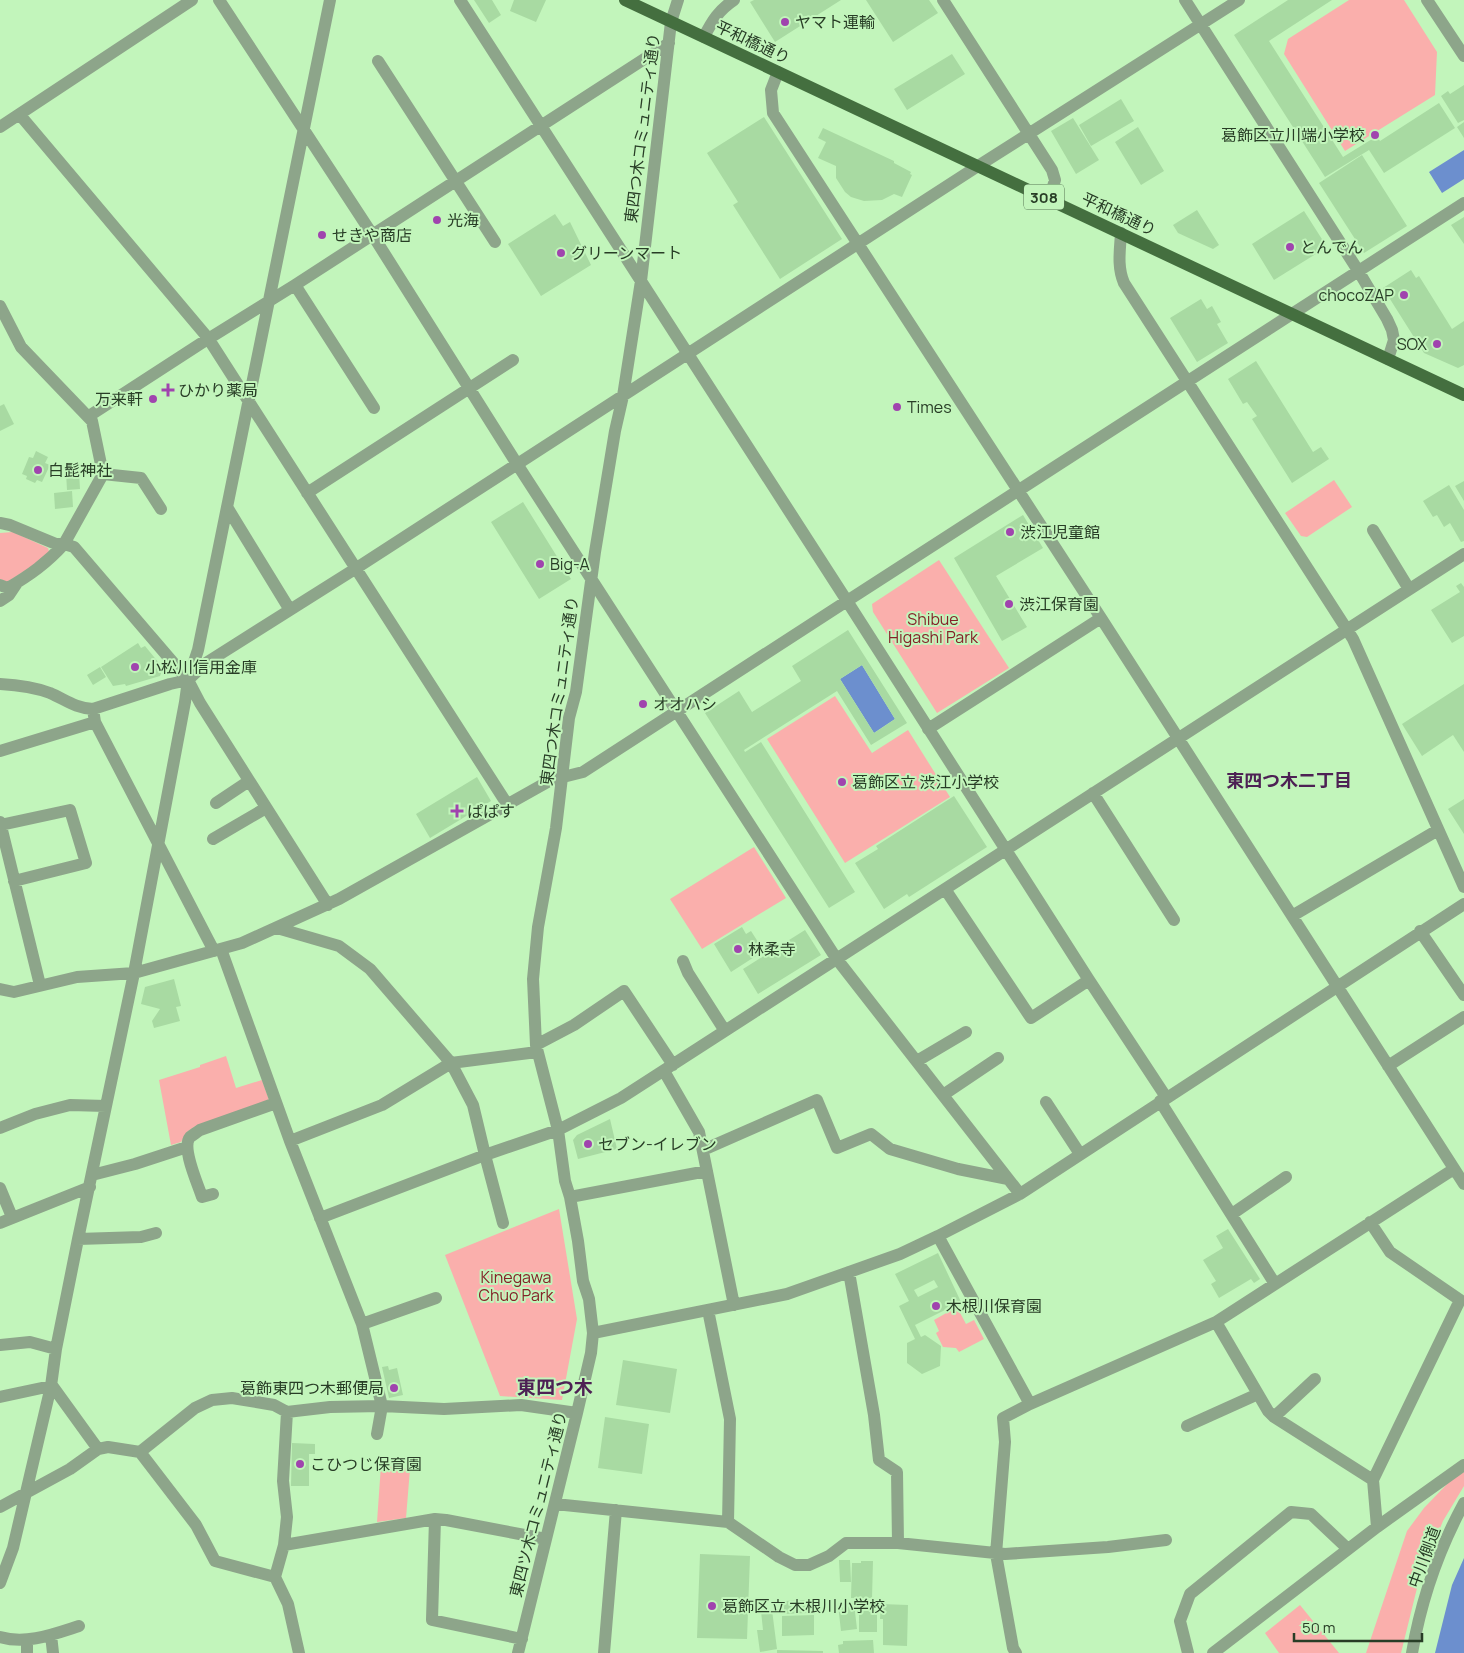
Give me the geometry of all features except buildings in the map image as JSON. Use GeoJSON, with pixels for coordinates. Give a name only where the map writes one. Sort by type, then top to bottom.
{"type":"FeatureCollection","features":[{"type":"Feature","properties":{"kind":"main road","name":"平和橋通り"},"geometry":{"type":"LineString","coordinates":[[625,0],[1464,395]]}},
{"type":"Feature","properties":{"kind":"street"},"geometry":{"type":"LineString","coordinates":[[0,127],[192,0]]}},
{"type":"Feature","properties":{"kind":"street"},"geometry":{"type":"LineString","coordinates":[[219,0],[372,234],[517,464],[836,958],[1020,1194]]}},
{"type":"Feature","properties":{"kind":"street"},"geometry":{"type":"LineString","coordinates":[[0,1583],[13,1548],[51,1385],[56,1349],[78,1239],[134,973],[188,680],[198,650],[330,0]]}},
{"type":"Feature","properties":{"kind":"street"},"geometry":{"type":"LineString","coordinates":[[460,0],[1006,849],[1163,1099],[1275,1284]]}},
{"type":"Feature","properties":{"kind":"street","name":"東四つ木コミュニティ通り"},"geometry":{"type":"LineString","coordinates":[[593,1333],[589,1299],[583,1281],[578,1241],[565,1181],[558,1130],[537,1048],[534,979],[538,927],[556,828],[569,718],[576,692],[605,489],[623,396],[641,281],[668,43],[671,22],[678,0]]}},
{"type":"Feature","properties":{"kind":"street"},"geometry":{"type":"LineString","coordinates":[[704,36],[712,19],[722,8],[734,0]]}},
{"type":"Feature","properties":{"kind":"street"},"geometry":{"type":"LineString","coordinates":[[942,0],[1052,170],[1055,180],[1049,199]]}},
{"type":"Feature","properties":{"kind":"street"},"geometry":{"type":"LineString","coordinates":[[1185,0],[1359,272],[1392,330],[1394,340],[1388,358]]}},
{"type":"Feature","properties":{"kind":"street"},"geometry":{"type":"LineString","coordinates":[[0,684],[21,685],[48,693],[82,708],[93,709],[188,680],[206,663],[356,569],[978,166],[1239,0]]}},
{"type":"Feature","properties":{"kind":"street"},"geometry":{"type":"LineString","coordinates":[[1428,0],[1464,56]]}},
{"type":"Feature","properties":{"kind":"street"},"geometry":{"type":"LineString","coordinates":[[89,416],[668,43]]}},
{"type":"Feature","properties":{"kind":"street"},"geometry":{"type":"LineString","coordinates":[[378,61],[495,242]]}},
{"type":"Feature","properties":{"kind":"street"},"geometry":{"type":"LineString","coordinates":[[778,72],[771,90],[773,113],[1101,618],[1464,1184]]}},
{"type":"Feature","properties":{"kind":"street"},"geometry":{"type":"LineString","coordinates":[[20,115],[208,338],[507,804]]}},
{"type":"Feature","properties":{"kind":"street"},"geometry":{"type":"LineString","coordinates":[[0,989],[14,992],[77,977],[134,973],[242,943],[328,905],[551,780],[583,772],[1464,203]]}},
{"type":"Feature","properties":{"kind":"street"},"geometry":{"type":"LineString","coordinates":[[1122,233],[1119,253],[1120,274],[1347,629],[1464,887]]}},
{"type":"Feature","properties":{"kind":"street"},"geometry":{"type":"LineString","coordinates":[[295,285],[374,408]]}},
{"type":"Feature","properties":{"kind":"street"},"geometry":{"type":"LineString","coordinates":[[0,306],[4,324],[22,347],[89,416],[92,421],[103,474],[64,544],[44,565],[8,588],[0,585]]}},
{"type":"Feature","properties":{"kind":"street"},"geometry":{"type":"LineString","coordinates":[[306,493],[513,360]]}},
{"type":"Feature","properties":{"kind":"street"},"geometry":{"type":"LineString","coordinates":[[103,474],[141,478],[160,510]]}},
{"type":"Feature","properties":{"kind":"street"},"geometry":{"type":"LineString","coordinates":[[227,508],[290,610]]}},
{"type":"Feature","properties":{"kind":"street"},"geometry":{"type":"LineString","coordinates":[[0,523],[10,525],[56,544],[74,547],[180,673],[188,680],[200,703],[328,905]]}},
{"type":"Feature","properties":{"kind":"street"},"geometry":{"type":"LineString","coordinates":[[1373,530],[1409,589]]}},
{"type":"Feature","properties":{"kind":"street"},"geometry":{"type":"LineString","coordinates":[[320,1218],[485,1155],[558,1130],[621,1098],[1464,554]]}},
{"type":"Feature","properties":{"kind":"street"},"geometry":{"type":"LineString","coordinates":[[0,601],[10,595],[17,582]]}},
{"type":"Feature","properties":{"kind":"street"},"geometry":{"type":"LineString","coordinates":[[928,729],[1101,618]]}},
{"type":"Feature","properties":{"kind":"street"},"geometry":{"type":"LineString","coordinates":[[93,709],[96,722],[218,950],[290,1142],[362,1324],[382,1406],[377,1434]]}},
{"type":"Feature","properties":{"kind":"street"},"geometry":{"type":"LineString","coordinates":[[0,751],[96,722]]}},
{"type":"Feature","properties":{"kind":"street"},"geometry":{"type":"LineString","coordinates":[[216,803],[249,781]]}},
{"type":"Feature","properties":{"kind":"street"},"geometry":{"type":"LineString","coordinates":[[1093,793],[1174,920]]}},
{"type":"Feature","properties":{"kind":"street"},"geometry":{"type":"LineString","coordinates":[[213,839],[266,808]]}},
{"type":"Feature","properties":{"kind":"street"},"geometry":{"type":"LineString","coordinates":[[14,881],[86,863],[70,810],[0,824],[14,881],[40,985]]}},
{"type":"Feature","properties":{"kind":"street"},"geometry":{"type":"LineString","coordinates":[[1292,916],[1438,830]]}},
{"type":"Feature","properties":{"kind":"street"},"geometry":{"type":"LineString","coordinates":[[945,888],[1031,1018],[1089,980]]}},
{"type":"Feature","properties":{"kind":"street"},"geometry":{"type":"LineString","coordinates":[[593,1333],[787,1294],[900,1254],[938,1236],[1020,1194],[1464,904]]}},
{"type":"Feature","properties":{"kind":"street"},"geometry":{"type":"LineString","coordinates":[[277,928],[339,946],[370,969],[451,1063],[474,1105],[503,1223]]}},
{"type":"Feature","properties":{"kind":"street"},"geometry":{"type":"LineString","coordinates":[[1420,931],[1464,994]]}},
{"type":"Feature","properties":{"kind":"street"},"geometry":{"type":"LineString","coordinates":[[682,960],[688,973],[725,1031]]}},
{"type":"Feature","properties":{"kind":"street"},"geometry":{"type":"LineString","coordinates":[[290,1142],[382,1105],[451,1063],[537,1048],[624,991],[669,1068],[699,1132],[734,1305]]}},
{"type":"Feature","properties":{"kind":"street"},"geometry":{"type":"LineString","coordinates":[[1388,1066],[1464,1017]]}},
{"type":"Feature","properties":{"kind":"street"},"geometry":{"type":"LineString","coordinates":[[917,1061],[966,1032]]}},
{"type":"Feature","properties":{"kind":"street"},"geometry":{"type":"LineString","coordinates":[[943,1095],[998,1058]]}},
{"type":"Feature","properties":{"kind":"street"},"geometry":{"type":"LineString","coordinates":[[704,1150],[817,1100],[837,1148],[871,1134],[890,1148],[958,1169],[1008,1179]]}},
{"type":"Feature","properties":{"kind":"street"},"geometry":{"type":"LineString","coordinates":[[213,1194],[202,1197],[186,1147],[190,1138],[200,1130],[276,1102]]}},
{"type":"Feature","properties":{"kind":"street"},"geometry":{"type":"LineString","coordinates":[[1046,1102],[1080,1154]]}},
{"type":"Feature","properties":{"kind":"street"},"geometry":{"type":"LineString","coordinates":[[0,1127],[70,1104],[106,1106]]}},
{"type":"Feature","properties":{"kind":"street"},"geometry":{"type":"LineString","coordinates":[[0,1223],[91,1181],[186,1147]]}},
{"type":"Feature","properties":{"kind":"street"},"geometry":{"type":"LineString","coordinates":[[1016,1653],[1013,1648],[996,1554],[1005,1442],[1003,1418],[1030,1404],[1216,1322],[1454,1169]]}},
{"type":"Feature","properties":{"kind":"street"},"geometry":{"type":"LineString","coordinates":[[570,1197],[707,1171]]}},
{"type":"Feature","properties":{"kind":"street"},"geometry":{"type":"LineString","coordinates":[[1232,1214],[1286,1178]]}},
{"type":"Feature","properties":{"kind":"street"},"geometry":{"type":"LineString","coordinates":[[0,1188],[12,1217]]}},
{"type":"Feature","properties":{"kind":"street"},"geometry":{"type":"LineString","coordinates":[[1370,1222],[1390,1252],[1460,1300],[1373,1480],[1377,1527]]}},
{"type":"Feature","properties":{"kind":"street"},"geometry":{"type":"LineString","coordinates":[[78,1239],[141,1237],[156,1233]]}},
{"type":"Feature","properties":{"kind":"street"},"geometry":{"type":"LineString","coordinates":[[938,1236],[1030,1404]]}},
{"type":"Feature","properties":{"kind":"street"},"geometry":{"type":"LineString","coordinates":[[849,1272],[874,1415],[879,1460],[897,1472],[898,1543]]}},
{"type":"Feature","properties":{"kind":"street"},"geometry":{"type":"LineString","coordinates":[[362,1324],[436,1298]]}},
{"type":"Feature","properties":{"kind":"street"},"geometry":{"type":"LineString","coordinates":[[708,1310],[730,1419],[728,1522]]}},
{"type":"Feature","properties":{"kind":"street"},"geometry":{"type":"LineString","coordinates":[[1216,1322],[1268,1411],[1274,1417],[1373,1480]]}},
{"type":"Feature","properties":{"kind":"street","name":"東四ツ木コミュニティ通り"},"geometry":{"type":"LineString","coordinates":[[518,1653],[577,1414],[593,1333]]}},
{"type":"Feature","properties":{"kind":"street"},"geometry":{"type":"LineString","coordinates":[[0,1346],[30,1342],[56,1349]]}},
{"type":"Feature","properties":{"kind":"street"},"geometry":{"type":"LineString","coordinates":[[1274,1417],[1315,1379]]}},
{"type":"Feature","properties":{"kind":"street"},"geometry":{"type":"LineString","coordinates":[[0,1397],[51,1385]]}},
{"type":"Feature","properties":{"kind":"street"},"geometry":{"type":"LineString","coordinates":[[51,1385],[98,1449]]}},
{"type":"Feature","properties":{"kind":"street"},"geometry":{"type":"LineString","coordinates":[[1186,1426],[1258,1394]]}},
{"type":"Feature","properties":{"kind":"street"},"geometry":{"type":"LineString","coordinates":[[140,1452],[195,1408],[212,1400],[232,1398],[274,1406],[287,1412],[330,1407],[382,1406],[444,1409],[521,1405],[577,1414]]}},
{"type":"Feature","properties":{"kind":"street"},"geometry":{"type":"LineString","coordinates":[[287,1412],[283,1482],[287,1517],[284,1545],[276,1577],[288,1604],[299,1653]]}},
{"type":"Feature","properties":{"kind":"street"},"geometry":{"type":"LineString","coordinates":[[0,1507],[70,1469],[98,1449],[108,1447],[140,1452],[196,1525],[215,1561],[276,1577]]}},
{"type":"Feature","properties":{"kind":"street"},"geometry":{"type":"LineString","coordinates":[[1213,1653],[1377,1527],[1464,1465]]}},
{"type":"Feature","properties":{"kind":"street","name":"中川側道"},"geometry":{"type":"LineString","coordinates":[[1412,1653],[1416,1631],[1437,1564],[1453,1524],[1464,1503]]}},
{"type":"Feature","properties":{"kind":"street"},"geometry":{"type":"LineString","coordinates":[[555,1504],[728,1522],[779,1557],[795,1565],[809,1565],[829,1556],[846,1543],[898,1543],[1005,1554],[1108,1547],[1166,1540]]}},
{"type":"Feature","properties":{"kind":"street"},"geometry":{"type":"LineString","coordinates":[[604,1653],[616,1510]]}},
{"type":"Feature","properties":{"kind":"street"},"geometry":{"type":"LineString","coordinates":[[1188,1653],[1180,1621],[1190,1594],[1291,1512],[1311,1514],[1348,1549]]}},
{"type":"Feature","properties":{"kind":"street"},"geometry":{"type":"LineString","coordinates":[[284,1545],[435,1519],[546,1539]]}},
{"type":"Feature","properties":{"kind":"street"},"geometry":{"type":"LineString","coordinates":[[435,1519],[432,1620],[522,1639]]}},
{"type":"Feature","properties":{"kind":"street"},"geometry":{"type":"LineString","coordinates":[[0,1637],[27,1640],[79,1626]]}},
{"type":"Feature","properties":{"kind":"street"},"geometry":{"type":"LineString","coordinates":[[51,1635],[53,1653]]}},
{"type":"Feature","properties":{"kind":"street"},"geometry":{"type":"LineString","coordinates":[[27,1640],[27,1653]]}},
{"type":"Feature","properties":{"kind":"green space"},"geometry":{"type":"Polygon","coordinates":[[[1349,0],[1404,0],[1437,52],[1435,95],[1345,151],[1284,54],[1288,39],[1349,0]]]}},
{"type":"Feature","properties":{"kind":"green space"},"geometry":{"type":"Polygon","coordinates":[[[1334,480],[1352,507],[1307,537],[1301,536],[1285,513],[1334,480]]]}},
{"type":"Feature","properties":{"kind":"green space"},"geometry":{"type":"Polygon","coordinates":[[[13,532],[48,548],[50,555],[7,582],[0,579],[0,533],[13,532]]]}},
{"type":"Feature","properties":{"kind":"green space","name":"Shibue Higashi Park"},"geometry":{"type":"Polygon","coordinates":[[[939,560],[1009,668],[937,713],[873,612],[872,604],[939,560]]]}},
{"type":"Feature","properties":{"kind":"green space"},"geometry":{"type":"Polygon","coordinates":[[[835,696],[872,753],[908,730],[950,797],[845,863],[767,739],[835,696]]]}},
{"type":"Feature","properties":{"kind":"green space"},"geometry":{"type":"Polygon","coordinates":[[[754,847],[786,898],[702,949],[670,899],[754,847]]]}},
{"type":"Feature","properties":{"kind":"green space"},"geometry":{"type":"Polygon","coordinates":[[[226,1056],[236,1088],[262,1080],[269,1100],[194,1127],[187,1132],[181,1142],[171,1145],[159,1080],[200,1067],[200,1065],[226,1056]]]}},
{"type":"Feature","properties":{"kind":"green space","name":"Kinegawa Chuo Park"},"geometry":{"type":"Polygon","coordinates":[[[559,1209],[577,1319],[562,1400],[500,1396],[445,1255],[559,1209]]]}},
{"type":"Feature","properties":{"kind":"green space"},"geometry":{"type":"Polygon","coordinates":[[[957,1307],[966,1324],[974,1320],[984,1339],[959,1352],[956,1348],[943,1347],[936,1333],[939,1331],[934,1320],[957,1307]]]}},
{"type":"Feature","properties":{"kind":"green space"},"geometry":{"type":"Polygon","coordinates":[[[381,1465],[410,1469],[406,1518],[377,1522],[381,1465]]]}},
{"type":"Feature","properties":{"kind":"green space"},"geometry":{"type":"Polygon","coordinates":[[[1464,1472],[1464,1486],[1443,1521],[1419,1580],[1401,1653],[1366,1653],[1407,1531],[1424,1508],[1450,1481],[1464,1472]]]}},
{"type":"Feature","properties":{"kind":"green space"},"geometry":{"type":"Polygon","coordinates":[[[1300,1605],[1339,1653],[1279,1653],[1265,1633],[1300,1605]]]}},
{"type":"Feature","properties":{"kind":"water"},"geometry":{"type":"Polygon","coordinates":[[[1464,150],[1464,179],[1442,193],[1429,172],[1464,150]]]}},
{"type":"Feature","properties":{"kind":"water"},"geometry":{"type":"Polygon","coordinates":[[[862,665],[895,719],[874,733],[840,679],[862,665]]]}},
{"type":"Feature","properties":{"kind":"water"},"geometry":{"type":"Polygon","coordinates":[[[1464,1558],[1464,1653],[1435,1653],[1452,1585],[1464,1558]]]}},
{"type":"Feature","properties":{"kind":"place","name":"ヤマト運輸"},"geometry":{"type":"Point","coordinates":[785,22]}},
{"type":"Feature","properties":{"kind":"place","name":"葛飾区立川端小学校"},"geometry":{"type":"Point","coordinates":[1375,135]}},
{"type":"Feature","properties":{"kind":"place","name":"光海"},"geometry":{"type":"Point","coordinates":[437,220]}},
{"type":"Feature","properties":{"kind":"place","name":"せきや商店"},"geometry":{"type":"Point","coordinates":[322,235]}},
{"type":"Feature","properties":{"kind":"place","name":"とんでん"},"geometry":{"type":"Point","coordinates":[1290,247]}},
{"type":"Feature","properties":{"kind":"place","name":"グリーンマート"},"geometry":{"type":"Point","coordinates":[561,253]}},
{"type":"Feature","properties":{"kind":"place","name":"chocoZAP"},"geometry":{"type":"Point","coordinates":[1404,295]}},
{"type":"Feature","properties":{"kind":"place","name":"SOX"},"geometry":{"type":"Point","coordinates":[1437,344]}},
{"type":"Feature","properties":{"kind":"place","name":"ひかり薬局"},"geometry":{"type":"Point","coordinates":[168,390]}},
{"type":"Feature","properties":{"kind":"place","name":"万来軒"},"geometry":{"type":"Point","coordinates":[153,399]}},
{"type":"Feature","properties":{"kind":"place","name":"Times"},"geometry":{"type":"Point","coordinates":[897,407]}},
{"type":"Feature","properties":{"kind":"place","name":"白髭神社"},"geometry":{"type":"Point","coordinates":[38,470]}},
{"type":"Feature","properties":{"kind":"place","name":"渋江児童館"},"geometry":{"type":"Point","coordinates":[1010,532]}},
{"type":"Feature","properties":{"kind":"place","name":"Big-A"},"geometry":{"type":"Point","coordinates":[540,564]}},
{"type":"Feature","properties":{"kind":"place","name":"渋江保育園"},"geometry":{"type":"Point","coordinates":[1009,604]}},
{"type":"Feature","properties":{"kind":"place","name":"小松川信用金庫"},"geometry":{"type":"Point","coordinates":[135,667]}},
{"type":"Feature","properties":{"kind":"place","name":"オオハシ"},"geometry":{"type":"Point","coordinates":[643,704]}},
{"type":"Feature","properties":{"kind":"place","name":"葛飾区立 渋江小学校"},"geometry":{"type":"Point","coordinates":[842,782]}},
{"type":"Feature","properties":{"kind":"place","name":"ぱぱす"},"geometry":{"type":"Point","coordinates":[457,811]}},
{"type":"Feature","properties":{"kind":"place","name":"林柔寺"},"geometry":{"type":"Point","coordinates":[738,949]}},
{"type":"Feature","properties":{"kind":"place","name":"セブン-イレブン"},"geometry":{"type":"Point","coordinates":[588,1144]}},
{"type":"Feature","properties":{"kind":"place","name":"木根川保育園"},"geometry":{"type":"Point","coordinates":[936,1306]}},
{"type":"Feature","properties":{"kind":"place","name":"葛飾東四つ木郵便局"},"geometry":{"type":"Point","coordinates":[394,1388]}},
{"type":"Feature","properties":{"kind":"place","name":"こひつじ保育園"},"geometry":{"type":"Point","coordinates":[300,1464]}},
{"type":"Feature","properties":{"kind":"place","name":"葛飾区立 木根川小学校"},"geometry":{"type":"Point","coordinates":[712,1606]}},
{"type":"Feature","properties":{"kind":"district","name":"東四つ木二丁目"},"geometry":{"type":"Point","coordinates":[1289,780]}},
{"type":"Feature","properties":{"kind":"district","name":"東四つ木"},"geometry":{"type":"Point","coordinates":[555,1387]}}]}
